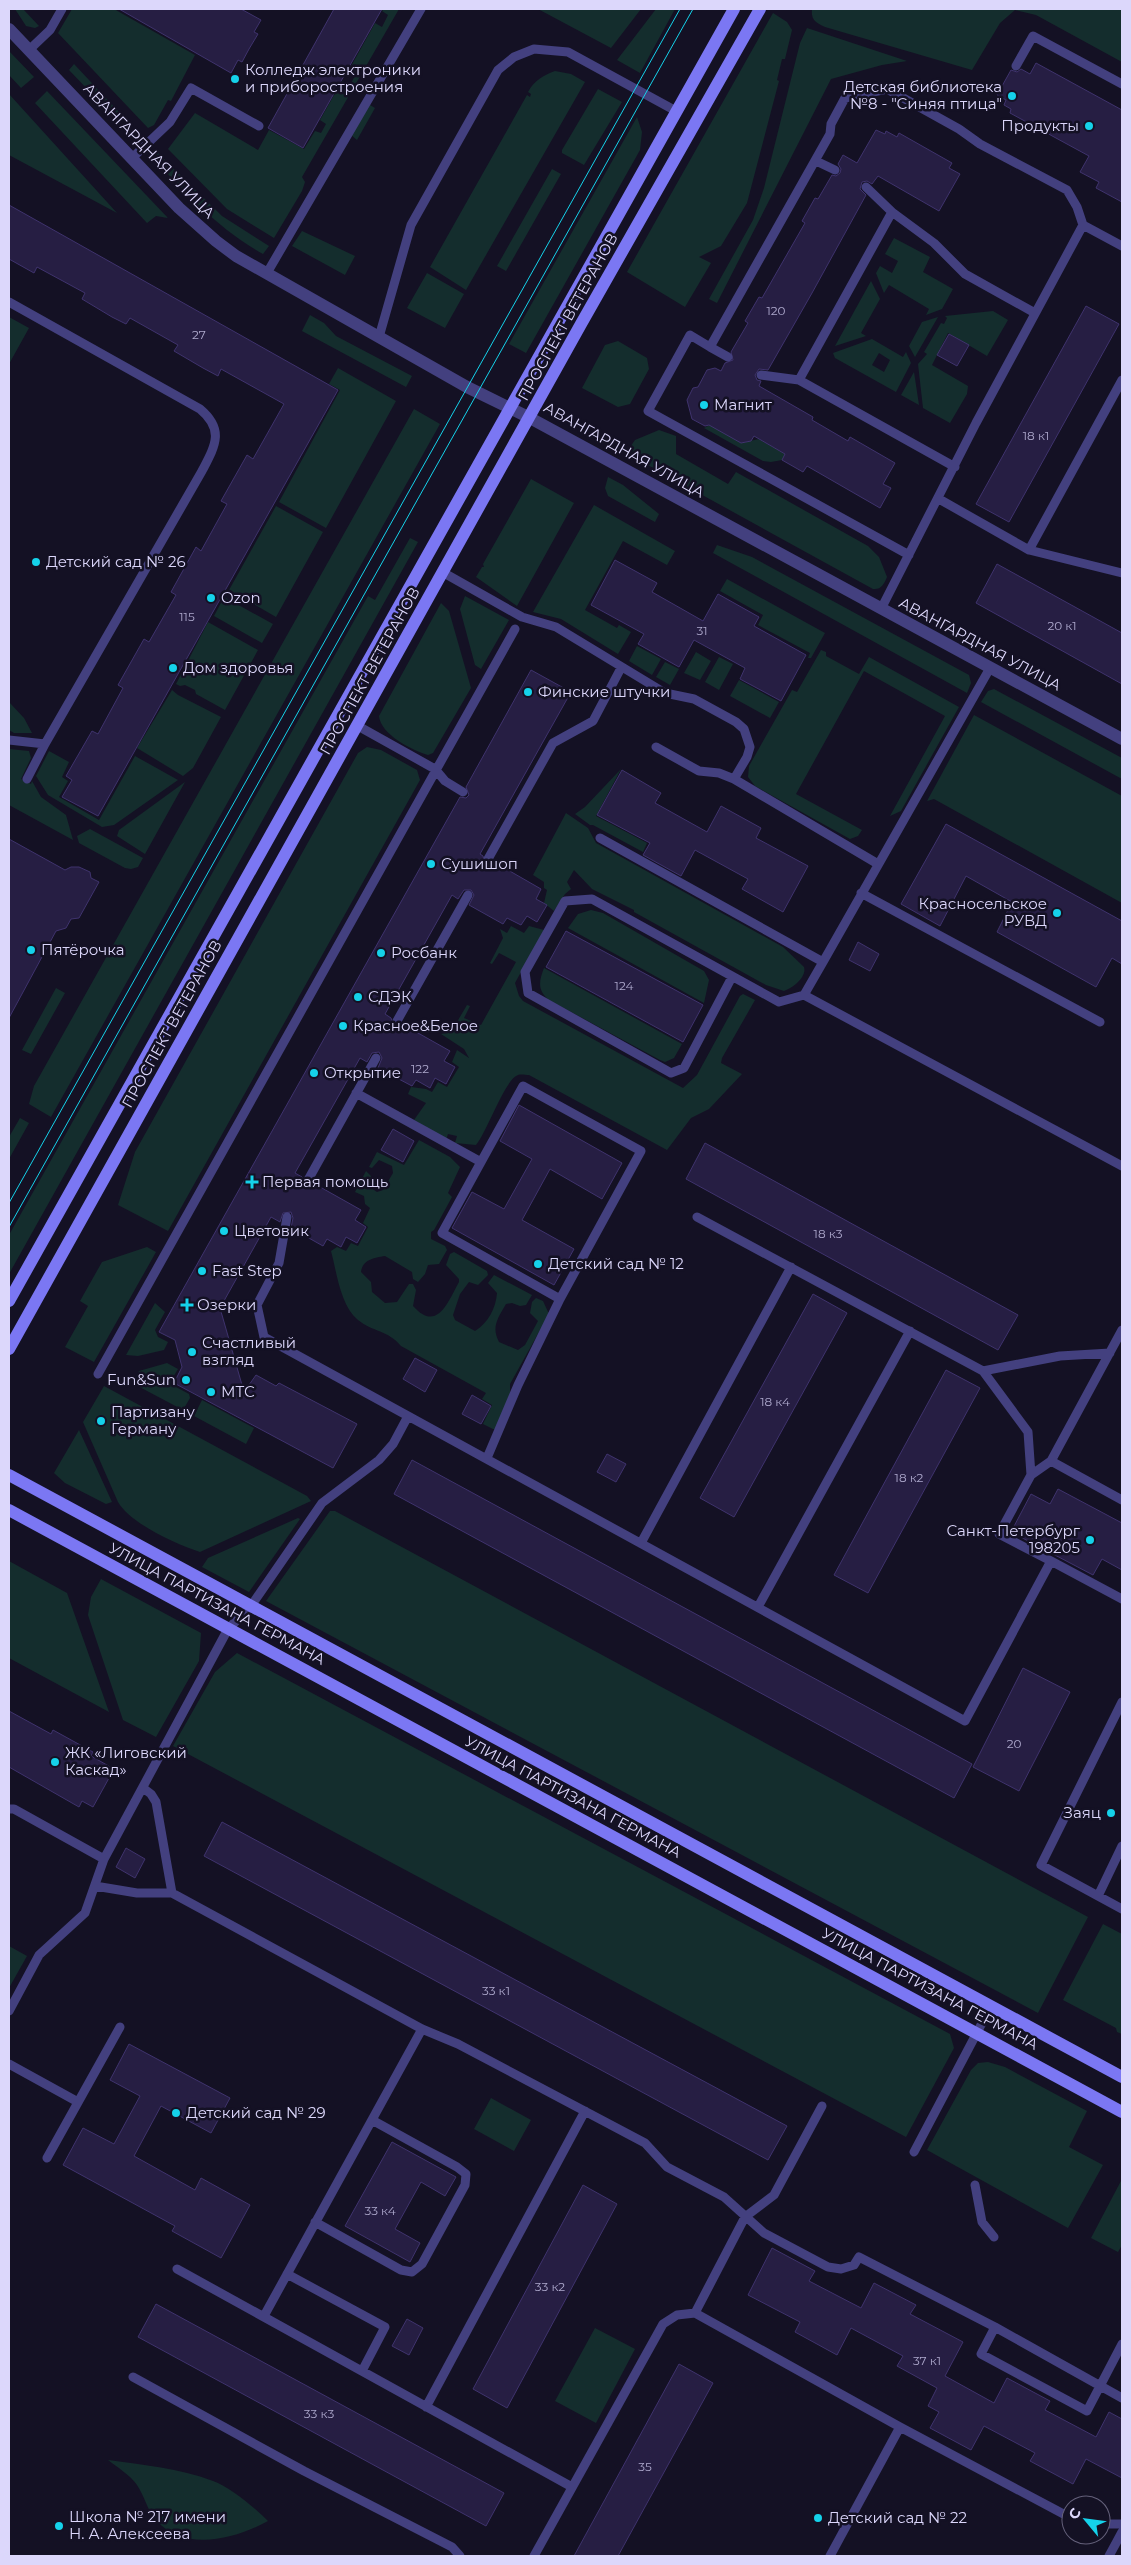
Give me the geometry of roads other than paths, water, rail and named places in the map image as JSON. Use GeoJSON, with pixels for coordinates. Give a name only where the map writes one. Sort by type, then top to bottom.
{"type":"FeatureCollection","features":[{"type":"Feature","properties":{"kind":"main road","name":"ПРОСПЕКТ ВЕТЕРАНОВ"},"geometry":{"type":"LineString","coordinates":[[9,1301],[734,9]]}},
{"type":"Feature","properties":{"kind":"main road","name":"ПРОСПЕКТ ВЕТЕРАНОВ"},"geometry":{"type":"LineString","coordinates":[[9,1349],[760,9]]}},
{"type":"Feature","properties":{"kind":"main road","name":"УЛИЦА ПАРТИЗАНА ГЕРМАНА"},"geometry":{"type":"LineString","coordinates":[[9,1476],[1122,2077]]}},
{"type":"Feature","properties":{"kind":"main road","name":"УЛИЦА ПАРТИЗАНА ГЕРМАНА"},"geometry":{"type":"LineString","coordinates":[[9,1510],[1122,2112]]}},
{"type":"Feature","properties":{"kind":"street","name":"АВАНГАРДНАЯ УЛИЦА"},"geometry":{"type":"LineString","coordinates":[[9,28],[198,226],[236,256],[467,387],[530,418],[1122,739]]}},
{"type":"Feature","properties":{"kind":"lane"},"geometry":{"type":"LineString","coordinates":[[29,50],[50,30],[62,9]]}},
{"type":"Feature","properties":{"kind":"lane"},"geometry":{"type":"LineString","coordinates":[[267,273],[421,9]]}},
{"type":"Feature","properties":{"kind":"lane"},"geometry":{"type":"LineString","coordinates":[[1016,66],[1033,36],[1122,84]]}},
{"type":"Feature","properties":{"kind":"lane"},"geometry":{"type":"LineString","coordinates":[[379,337],[411,224],[498,70],[514,56],[534,49],[568,52],[676,111]]}},
{"type":"Feature","properties":{"kind":"lane"},"geometry":{"type":"LineString","coordinates":[[132,158],[170,122],[191,88],[259,126]]}},
{"type":"Feature","properties":{"kind":"lane"},"geometry":{"type":"LineString","coordinates":[[710,347],[816,161],[830,134],[830,124],[845,98],[887,89],[959,129],[980,144],[1067,190],[1077,207],[1082,224],[881,609]]}},
{"type":"Feature","properties":{"kind":"lane"},"geometry":{"type":"LineString","coordinates":[[816,161],[835,170]]}},
{"type":"Feature","properties":{"kind":"lane"},"geometry":{"type":"LineString","coordinates":[[866,187],[892,212],[934,243],[965,274],[1035,312]]}},
{"type":"Feature","properties":{"kind":"lane"},"geometry":{"type":"LineString","coordinates":[[799,380],[892,212]]}},
{"type":"Feature","properties":{"kind":"lane"},"geometry":{"type":"LineString","coordinates":[[1082,224],[1122,246]]}},
{"type":"Feature","properties":{"kind":"lane"},"geometry":{"type":"LineString","coordinates":[[9,302],[200,409],[210,417],[214,425],[216,438],[213,451],[202,471],[45,744],[27,779]]}},
{"type":"Feature","properties":{"kind":"lane"},"geometry":{"type":"LineString","coordinates":[[728,357],[690,335],[648,411],[908,555]]}},
{"type":"Feature","properties":{"kind":"lane"},"geometry":{"type":"LineString","coordinates":[[761,375],[799,380],[955,467]]}},
{"type":"Feature","properties":{"kind":"lane"},"geometry":{"type":"LineString","coordinates":[[1028,550],[1122,380]]}},
{"type":"Feature","properties":{"kind":"lane"},"geometry":{"type":"LineString","coordinates":[[939,500],[1028,550],[1122,573]]}},
{"type":"Feature","properties":{"kind":"lane"},"geometry":{"type":"LineString","coordinates":[[444,573],[522,617],[556,627],[621,668],[666,693],[694,699],[744,729],[750,747],[734,780]]}},
{"type":"Feature","properties":{"kind":"lane"},"geometry":{"type":"LineString","coordinates":[[98,1374],[515,629]]}},
{"type":"Feature","properties":{"kind":"lane"},"geometry":{"type":"LineString","coordinates":[[488,859],[553,743],[593,721],[621,668]]}},
{"type":"Feature","properties":{"kind":"lane"},"geometry":{"type":"LineString","coordinates":[[804,995],[990,668]]}},
{"type":"Feature","properties":{"kind":"lane"},"geometry":{"type":"LineString","coordinates":[[358,726],[435,769],[445,781],[463,792]]}},
{"type":"Feature","properties":{"kind":"lane"},"geometry":{"type":"LineString","coordinates":[[9,740],[45,744]]}},
{"type":"Feature","properties":{"kind":"lane"},"geometry":{"type":"LineString","coordinates":[[656,747],[700,771],[719,773],[734,780],[878,864]]}},
{"type":"Feature","properties":{"kind":"lane"},"geometry":{"type":"LineString","coordinates":[[502,813],[511,819]]}},
{"type":"Feature","properties":{"kind":"lane"},"geometry":{"type":"LineString","coordinates":[[600,838],[822,962]]}},
{"type":"Feature","properties":{"kind":"lane"},"geometry":{"type":"LineString","coordinates":[[861,893],[1100,1022]]}},
{"type":"Feature","properties":{"kind":"lane"},"geometry":{"type":"LineString","coordinates":[[397,1021],[468,895]]}},
{"type":"Feature","properties":{"kind":"lane"},"geometry":{"type":"LineString","coordinates":[[732,977],[684,1068],[671,1073],[528,993],[525,972],[565,900],[592,899],[779,1002],[804,995],[1122,1166]]}},
{"type":"Feature","properties":{"kind":"lane"},"geometry":{"type":"LineString","coordinates":[[308,1180],[376,1058]]}},
{"type":"Feature","properties":{"kind":"lane"},"geometry":{"type":"LineString","coordinates":[[487,1458],[518,1385],[560,1299],[641,1151],[523,1086],[442,1233],[560,1299]]}},
{"type":"Feature","properties":{"kind":"lane"},"geometry":{"type":"LineString","coordinates":[[356,1093],[481,1162]]}},
{"type":"Feature","properties":{"kind":"lane"},"geometry":{"type":"LineString","coordinates":[[287,1217],[279,1263],[257,1305],[264,1337],[965,1721],[1051,1561]]}},
{"type":"Feature","properties":{"kind":"lane"},"geometry":{"type":"LineString","coordinates":[[697,1217],[983,1371],[1028,1432],[1030,1475],[999,1534],[1122,1599]]}},
{"type":"Feature","properties":{"kind":"lane"},"geometry":{"type":"LineString","coordinates":[[641,1543],[791,1266]]}},
{"type":"Feature","properties":{"kind":"lane"},"geometry":{"type":"LineString","coordinates":[[1030,1475],[1051,1462],[1122,1330]]}},
{"type":"Feature","properties":{"kind":"lane"},"geometry":{"type":"LineString","coordinates":[[758,1607],[910,1331]]}},
{"type":"Feature","properties":{"kind":"lane"},"geometry":{"type":"LineString","coordinates":[[983,1371],[1060,1356],[1110,1353]]}},
{"type":"Feature","properties":{"kind":"lane"},"geometry":{"type":"LineString","coordinates":[[9,2011],[39,1955],[85,1913],[104,1860],[228,1629],[251,1606],[322,1503],[379,1460],[392,1444],[408,1416]]}},
{"type":"Feature","properties":{"kind":"lane"},"geometry":{"type":"LineString","coordinates":[[1051,1462],[1122,1500]]}},
{"type":"Feature","properties":{"kind":"lane"},"geometry":{"type":"LineString","coordinates":[[1122,1702],[1041,1865],[1122,1909]]}},
{"type":"Feature","properties":{"kind":"lane"},"geometry":{"type":"LineString","coordinates":[[143,1788],[151,1794],[156,1802],[172,1894]]}},
{"type":"Feature","properties":{"kind":"lane"},"geometry":{"type":"LineString","coordinates":[[9,1809],[14,1809],[104,1860]]}},
{"type":"Feature","properties":{"kind":"lane"},"geometry":{"type":"LineString","coordinates":[[1098,1896],[1122,1846]]}},
{"type":"Feature","properties":{"kind":"lane"},"geometry":{"type":"LineString","coordinates":[[95,1886],[137,1894],[172,1894],[422,2029],[458,2044],[645,2143],[667,2167],[724,2197],[764,2233],[828,2267],[841,2269],[854,2266],[860,2257],[995,2327],[1122,2398]]}},
{"type":"Feature","properties":{"kind":"lane"},"geometry":{"type":"LineString","coordinates":[[914,2152],[991,2006]]}},
{"type":"Feature","properties":{"kind":"lane"},"geometry":{"type":"LineString","coordinates":[[47,2158],[120,2028]]}},
{"type":"Feature","properties":{"kind":"lane"},"geometry":{"type":"LineString","coordinates":[[264,2316],[422,2029]]}},
{"type":"Feature","properties":{"kind":"lane"},"geometry":{"type":"LineString","coordinates":[[9,2064],[78,2102]]}},
{"type":"Feature","properties":{"kind":"lane"},"geometry":{"type":"LineString","coordinates":[[694,2313],[745,2217],[774,2195],[822,2106]]}},
{"type":"Feature","properties":{"kind":"lane"},"geometry":{"type":"LineString","coordinates":[[426,2406],[585,2111]]}},
{"type":"Feature","properties":{"kind":"lane"},"geometry":{"type":"LineString","coordinates":[[315,2222],[401,2270],[412,2272],[422,2264],[465,2185],[466,2174],[457,2167],[372,2120]]}},
{"type":"Feature","properties":{"kind":"lane"},"geometry":{"type":"LineString","coordinates":[[975,2185],[982,2222],[994,2237]]}},
{"type":"Feature","properties":{"kind":"lane"},"geometry":{"type":"LineString","coordinates":[[177,2270],[264,2316],[572,2487]]}},
{"type":"Feature","properties":{"kind":"lane"},"geometry":{"type":"LineString","coordinates":[[287,2274],[386,2327],[362,2371]]}},
{"type":"Feature","properties":{"kind":"lane"},"geometry":{"type":"LineString","coordinates":[[534,2556],[663,2324],[677,2315],[694,2313],[900,2428],[1061,2513]]}},
{"type":"Feature","properties":{"kind":"lane"},"geometry":{"type":"LineString","coordinates":[[995,2327],[981,2354],[1087,2411],[1122,2344]]}},
{"type":"Feature","properties":{"kind":"lane"},"geometry":{"type":"LineString","coordinates":[[133,2376],[304,2472],[452,2547],[460,2556]]}},
{"type":"Feature","properties":{"kind":"lane"},"geometry":{"type":"LineString","coordinates":[[830,2556],[900,2428]]}},
{"type":"Feature","properties":{"kind":"lane"},"geometry":{"type":"LineString","coordinates":[[1109,2556],[1122,2532]]}},
{"type":"Feature","properties":{"kind":"tram line"},"geometry":{"type":"LineString","coordinates":[[9,1203],[680,9]]}},
{"type":"Feature","properties":{"kind":"tram line"},"geometry":{"type":"LineString","coordinates":[[9,1227],[693,9]]}},
{"type":"Feature","properties":{"kind":"place","name":"Колледж электроники и приборостроения"},"geometry":{"type":"Point","coordinates":[235,79]}},
{"type":"Feature","properties":{"kind":"place","name":"Детская библиотека №8 - \"Синяя птица\""},"geometry":{"type":"Point","coordinates":[1012,96]}},
{"type":"Feature","properties":{"kind":"place","name":"Продукты"},"geometry":{"type":"Point","coordinates":[1089,126]}},
{"type":"Feature","properties":{"kind":"place","name":"Магнит"},"geometry":{"type":"Point","coordinates":[704,405]}},
{"type":"Feature","properties":{"kind":"place","name":"Детский сад № 26"},"geometry":{"type":"Point","coordinates":[36,562]}},
{"type":"Feature","properties":{"kind":"place","name":"Ozon"},"geometry":{"type":"Point","coordinates":[211,598]}},
{"type":"Feature","properties":{"kind":"place","name":"Дом здоровья"},"geometry":{"type":"Point","coordinates":[173,668]}},
{"type":"Feature","properties":{"kind":"place","name":"Финские штучки"},"geometry":{"type":"Point","coordinates":[528,692]}},
{"type":"Feature","properties":{"kind":"place","name":"Сушишоп"},"geometry":{"type":"Point","coordinates":[431,864]}},
{"type":"Feature","properties":{"kind":"place","name":"Красносельское РУВД"},"geometry":{"type":"Point","coordinates":[1057,913]}},
{"type":"Feature","properties":{"kind":"place","name":"Пятёрочка"},"geometry":{"type":"Point","coordinates":[31,950]}},
{"type":"Feature","properties":{"kind":"place","name":"Росбанк"},"geometry":{"type":"Point","coordinates":[381,953]}},
{"type":"Feature","properties":{"kind":"place","name":"СДЭК"},"geometry":{"type":"Point","coordinates":[358,997]}},
{"type":"Feature","properties":{"kind":"place","name":"Красное&Белое"},"geometry":{"type":"Point","coordinates":[343,1026]}},
{"type":"Feature","properties":{"kind":"place","name":"Открытие"},"geometry":{"type":"Point","coordinates":[314,1073]}},
{"type":"Feature","properties":{"kind":"place","name":"Первая помощь"},"geometry":{"type":"Point","coordinates":[252,1182]}},
{"type":"Feature","properties":{"kind":"place","name":"Цветовик"},"geometry":{"type":"Point","coordinates":[224,1231]}},
{"type":"Feature","properties":{"kind":"place","name":"Детский сад № 12"},"geometry":{"type":"Point","coordinates":[538,1264]}},
{"type":"Feature","properties":{"kind":"place","name":"Fast Step"},"geometry":{"type":"Point","coordinates":[202,1271]}},
{"type":"Feature","properties":{"kind":"place","name":"Озерки"},"geometry":{"type":"Point","coordinates":[187,1305]}},
{"type":"Feature","properties":{"kind":"place","name":"Счастливый взгляд"},"geometry":{"type":"Point","coordinates":[192,1352]}},
{"type":"Feature","properties":{"kind":"place","name":"Fun&Sun"},"geometry":{"type":"Point","coordinates":[186,1380]}},
{"type":"Feature","properties":{"kind":"place","name":"МТС"},"geometry":{"type":"Point","coordinates":[211,1392]}},
{"type":"Feature","properties":{"kind":"place","name":"Партизану Герману"},"geometry":{"type":"Point","coordinates":[101,1421]}},
{"type":"Feature","properties":{"kind":"place","name":"Санкт-Петербург 198205"},"geometry":{"type":"Point","coordinates":[1090,1540]}},
{"type":"Feature","properties":{"kind":"place","name":"ЖК «Лиговский Каскад»"},"geometry":{"type":"Point","coordinates":[55,1762]}},
{"type":"Feature","properties":{"kind":"place","name":"Заяц"},"geometry":{"type":"Point","coordinates":[1111,1813]}},
{"type":"Feature","properties":{"kind":"place","name":"Детский сад № 29"},"geometry":{"type":"Point","coordinates":[176,2113]}},
{"type":"Feature","properties":{"kind":"place","name":"Детский сад № 22"},"geometry":{"type":"Point","coordinates":[818,2518]}},
{"type":"Feature","properties":{"kind":"place","name":"Школа № 217 имени Н. А. Алексеева"},"geometry":{"type":"Point","coordinates":[59,2526]}}]}
